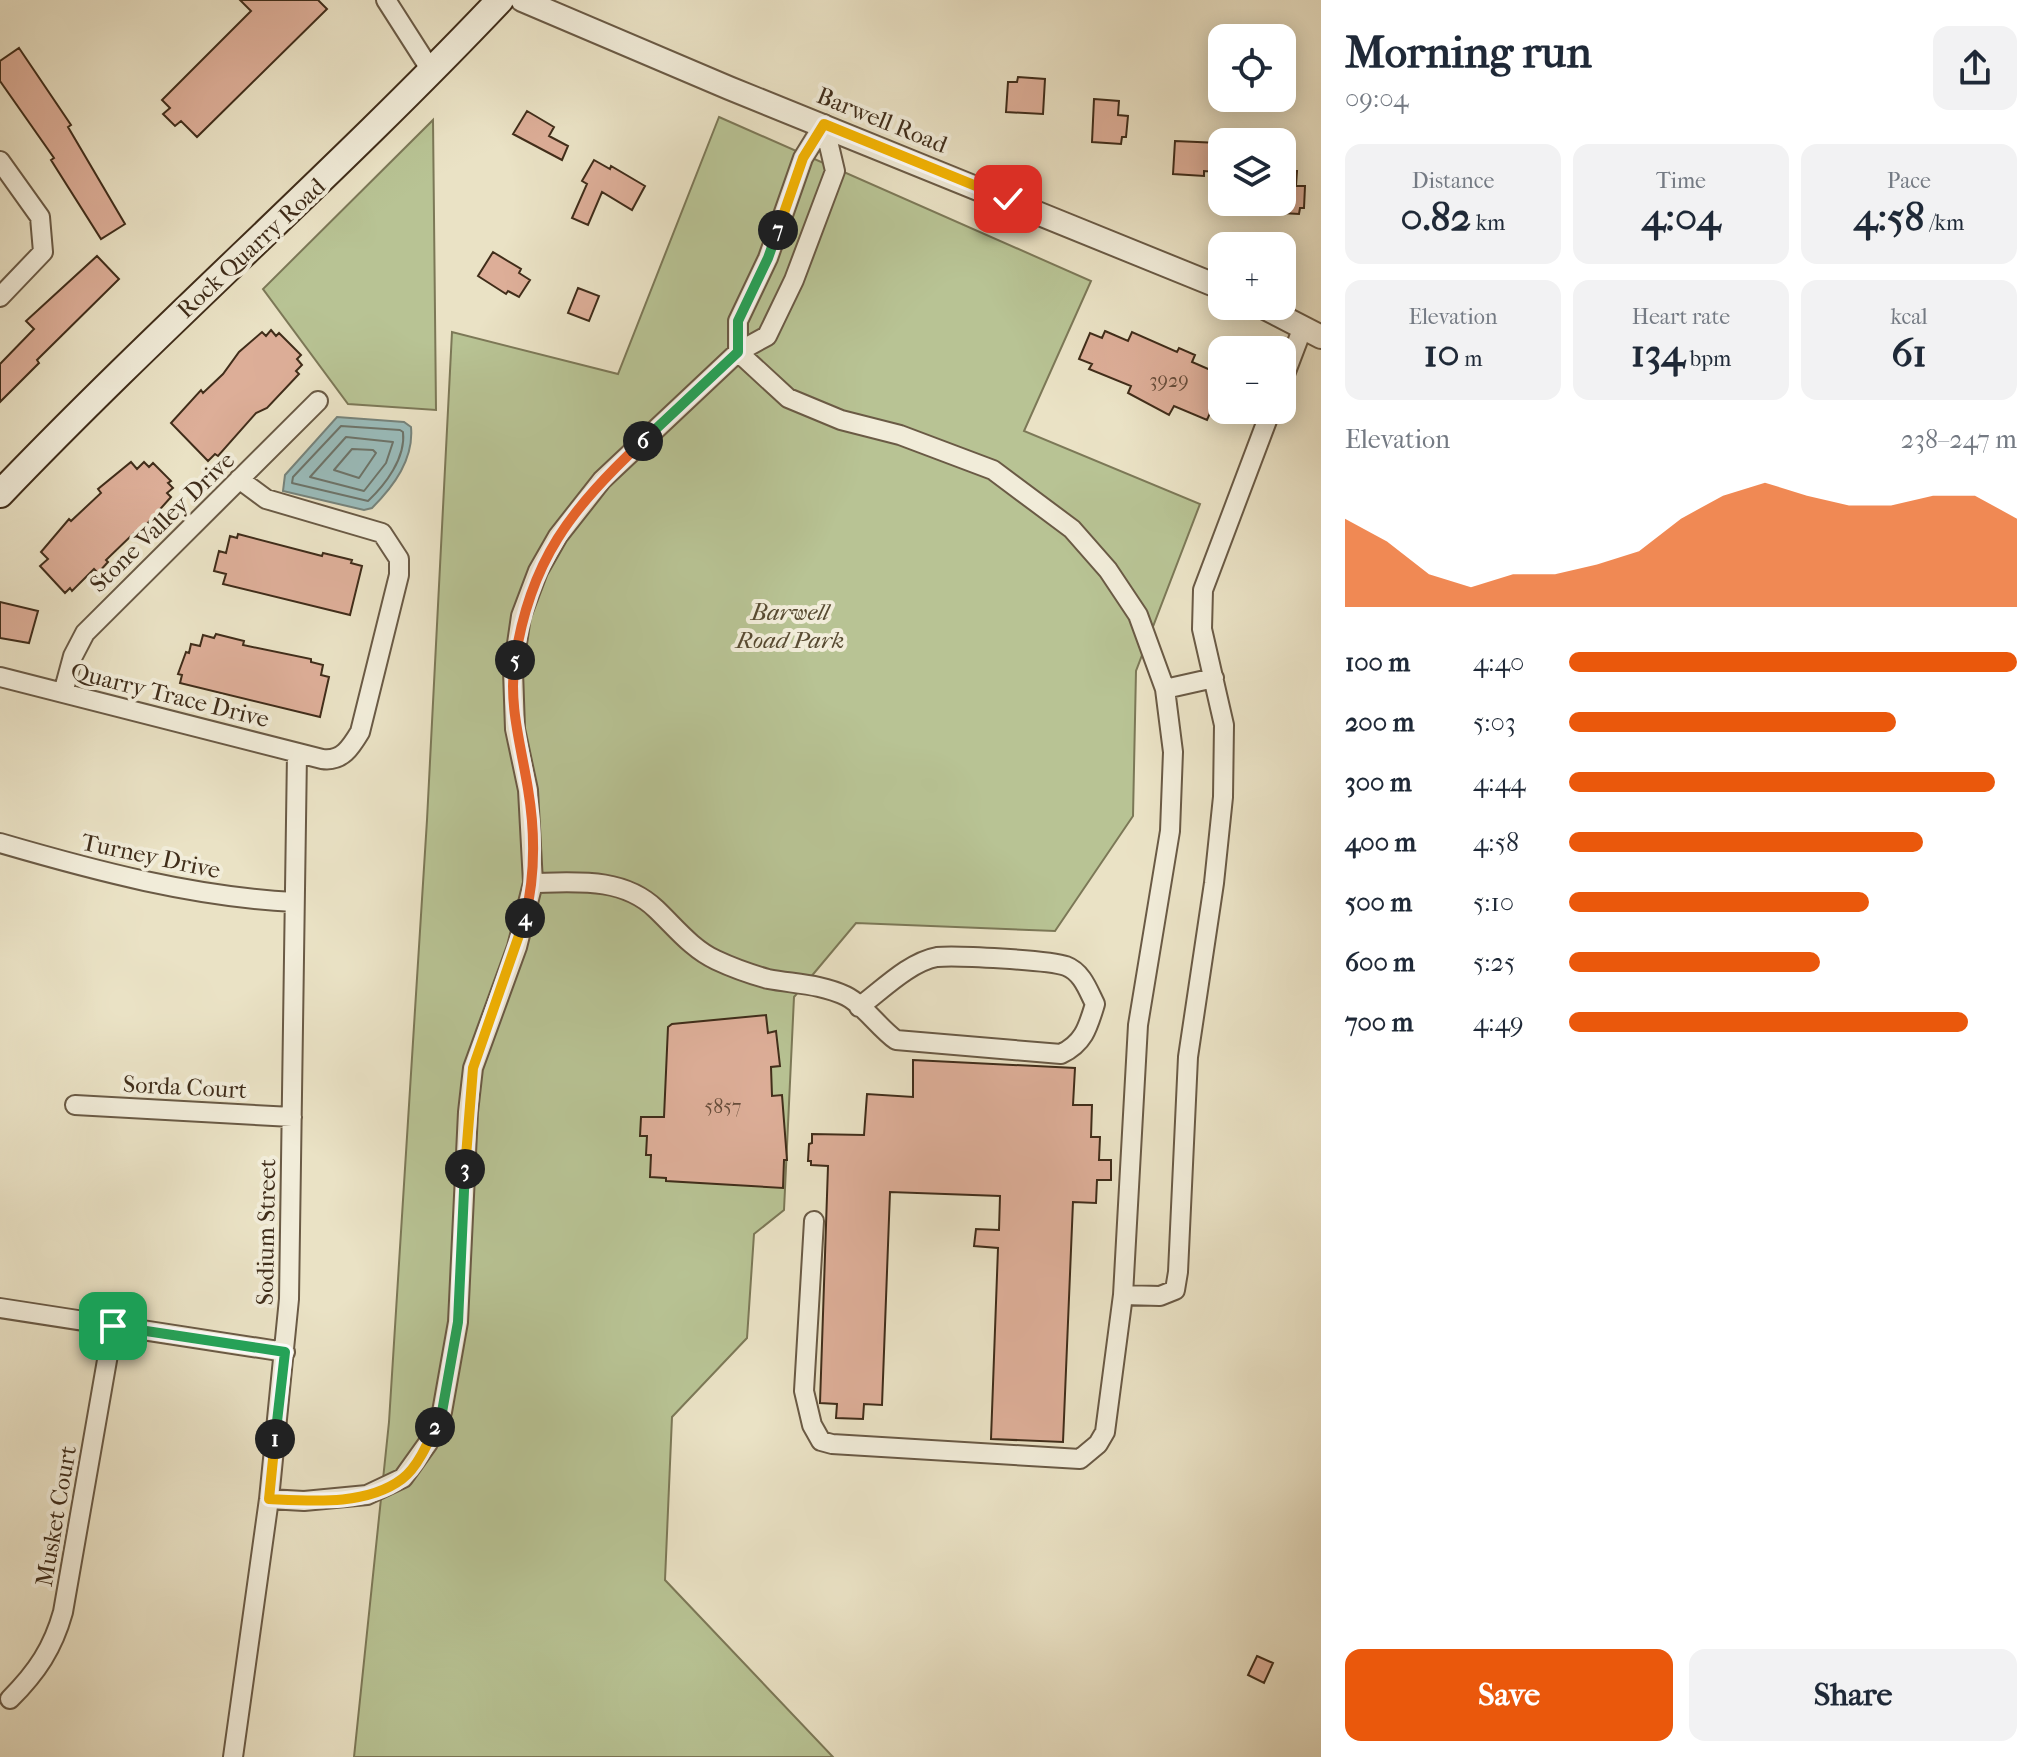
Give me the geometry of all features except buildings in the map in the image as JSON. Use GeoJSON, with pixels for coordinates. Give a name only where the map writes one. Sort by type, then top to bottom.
{"type":"FeatureCollection","features":[{"type":"Feature","properties":{"kind":"main road","name":"Rock Quarry Road"},"geometry":{"type":"LineString","coordinates":[[0,494],[95,395],[314,189],[500,0]]}},
{"type":"Feature","properties":{"kind":"street"},"geometry":{"type":"LineString","coordinates":[[386,0],[432,72]]}},
{"type":"Feature","properties":{"kind":"street","name":"Barwell Road"},"geometry":{"type":"LineString","coordinates":[[522,0],[729,88],[1208,282]]}},
{"type":"Feature","properties":{"kind":"street"},"geometry":{"type":"LineString","coordinates":[[814,1221],[804,1391],[812,1425],[821,1441],[1080,1459],[1098,1444],[1105,1432],[1123,1295],[1138,1025],[1170,831],[1173,752],[1165,689],[1138,615],[1108,570],[1072,529],[993,470],[900,435],[841,420],[788,398],[738,352],[738,321],[768,258],[803,158],[824,124]]}},
{"type":"Feature","properties":{"kind":"street"},"geometry":{"type":"LineString","coordinates":[[269,1499],[304,1501],[367,1495],[403,1478],[428,1443],[442,1412],[458,1322],[473,1068],[517,947],[533,883],[528,790],[515,729],[513,671],[521,616],[538,571],[558,536],[602,480],[738,352],[767,336],[794,280],[835,171],[824,124]]}},
{"type":"Feature","properties":{"kind":"street"},"geometry":{"type":"LineString","coordinates":[[0,161],[40,217],[43,252],[0,297]]}},
{"type":"Feature","properties":{"kind":"street"},"geometry":{"type":"LineString","coordinates":[[1288,320],[1312,332],[1296,359]]}},
{"type":"Feature","properties":{"kind":"street","name":"Stone Valley Drive"},"geometry":{"type":"LineString","coordinates":[[63,693],[73,656],[85,633],[318,401]]}},
{"type":"Feature","properties":{"kind":"street"},"geometry":{"type":"LineString","coordinates":[[1123,1295],[1160,1296],[1175,1290],[1178,1272],[1188,1057],[1214,883],[1223,797],[1224,725],[1202,629],[1203,590],[1266,424]]}},
{"type":"Feature","properties":{"kind":"street","name":"Quarry Trace Drive"},"geometry":{"type":"LineString","coordinates":[[0,677],[329,760],[349,752],[360,732],[399,575],[399,559],[382,533],[266,499],[239,479]]}},
{"type":"Feature","properties":{"kind":"street"},"geometry":{"type":"LineString","coordinates":[[1165,689],[1214,678]]}},
{"type":"Feature","properties":{"kind":"street","name":"Sodium Street"},"geometry":{"type":"LineString","coordinates":[[233,1757],[269,1499],[289,1299],[297,753]]}},
{"type":"Feature","properties":{"kind":"street","name":"Turney Drive"},"geometry":{"type":"LineString","coordinates":[[0,843],[75,865],[235,899],[294,902]]}},
{"type":"Feature","properties":{"kind":"street"},"geometry":{"type":"LineString","coordinates":[[533,883],[589,882],[623,888],[653,906],[679,934],[710,957],[741,972],[820,986],[849,997],[859,1007],[896,1040],[1061,1054],[1075,1047],[1087,1032],[1095,1004],[1083,980],[1066,967],[1015,960],[936,957],[912,968],[859,1007]]}},
{"type":"Feature","properties":{"kind":"street","name":"Sorda Court"},"geometry":{"type":"LineString","coordinates":[[75,1105],[292,1117]]}},
{"type":"Feature","properties":{"kind":"street"},"geometry":{"type":"LineString","coordinates":[[0,1308],[285,1352]]}},
{"type":"Feature","properties":{"kind":"street","name":"Musket Court"},"geometry":{"type":"LineString","coordinates":[[10,1699],[36,1673],[49,1652],[63,1612],[113,1326]]}},
{"type":"Feature","properties":{"kind":"green space","name":"Barwell Road Park"},"geometry":{"type":"Polygon","coordinates":[[[719,117],[1091,281],[1024,431],[1200,504],[1136,671],[1133,816],[1055,931],[856,923],[794,997],[784,1210],[754,1234],[747,1338],[672,1417],[665,1580],[833,1757],[354,1757],[389,1422],[427,820],[452,332],[618,374],[719,117]]]}},
{"type":"Feature","properties":{"kind":"green space"},"geometry":{"type":"Polygon","coordinates":[[[433,120],[436,410],[348,404],[263,289],[433,120]]]}},
{"type":"Feature","properties":{"kind":"water"},"geometry":{"type":"Polygon","coordinates":[[[337,417],[404,422],[411,427],[406,461],[388,491],[372,508],[364,510],[283,491],[285,475],[337,417]]]}},
{"type":"Feature","properties":{"kind":"route"},"geometry":{"type":"LineString","coordinates":[[113,1326],[285,1352],[269,1499],[304,1501],[367,1495],[403,1478],[428,1443],[442,1412],[458,1322],[473,1068],[517,947],[533,883],[528,790],[515,729],[513,671],[521,616],[538,571],[558,536],[602,480],[738,352],[738,321],[768,258],[803,158],[824,124],[1008,199]]}}]}
